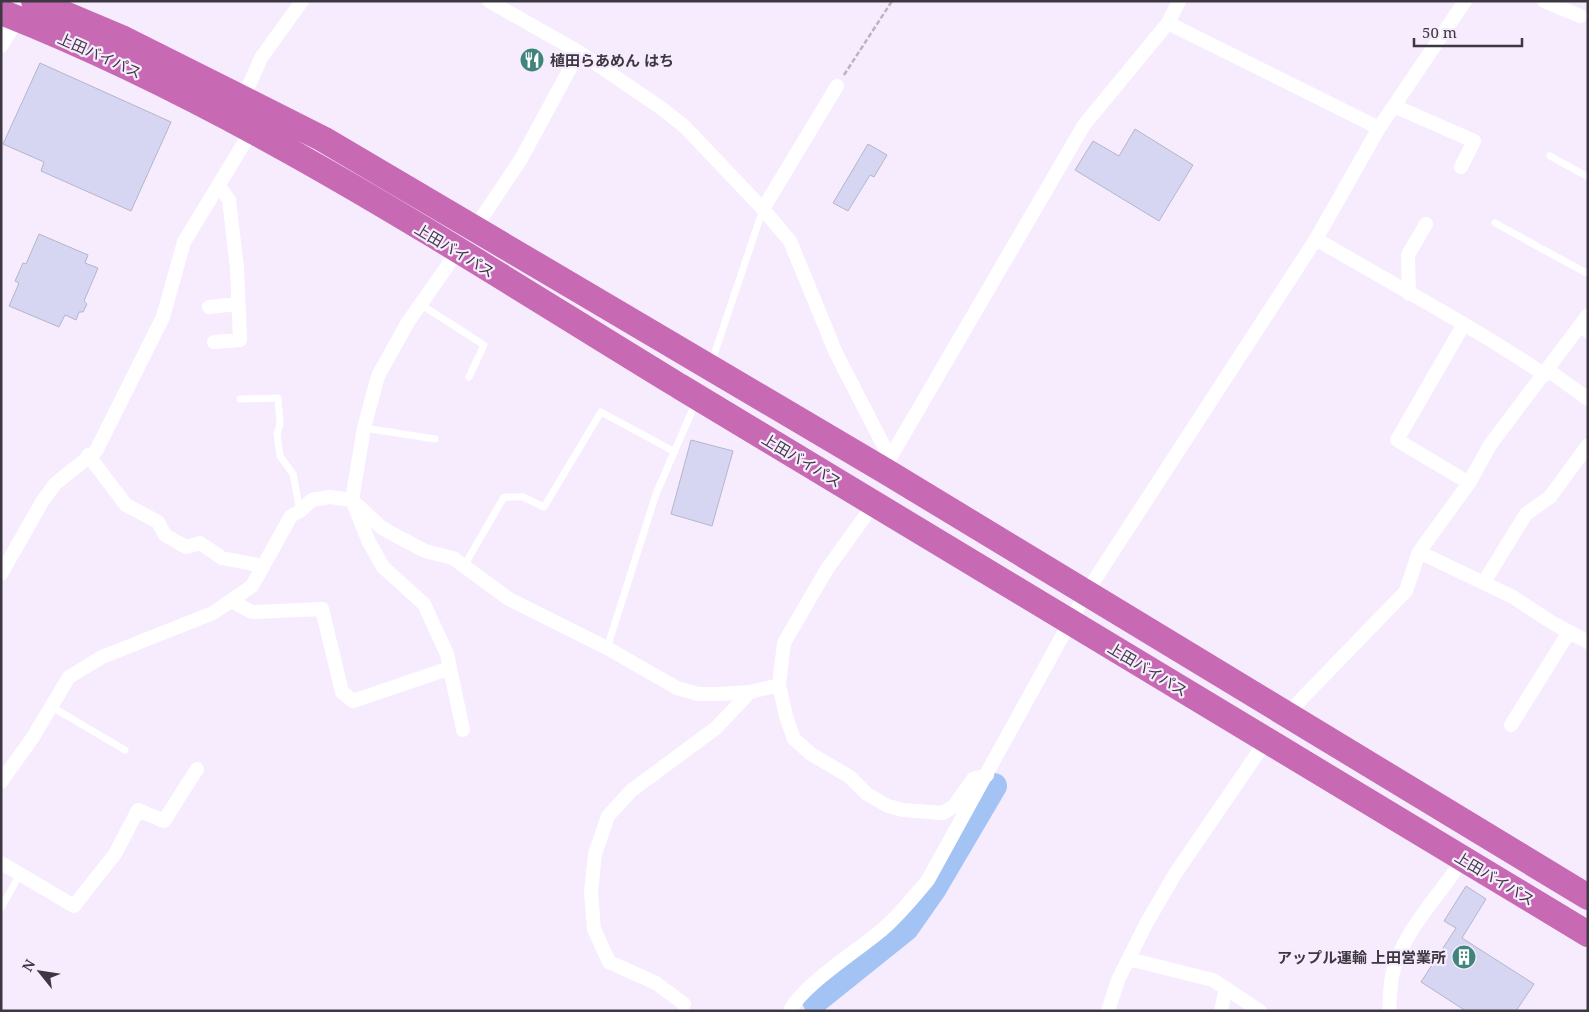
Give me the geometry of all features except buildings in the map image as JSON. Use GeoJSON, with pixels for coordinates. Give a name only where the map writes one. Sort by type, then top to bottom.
{"type":"FeatureCollection","features":[{"type":"Feature","properties":{"kind":"highway","name":"上田バイパス"},"geometry":{"type":"LineString","coordinates":[[18,11],[124,39],[323,139],[888,465],[1086,594],[1588,897]]}},
{"type":"Feature","properties":{"kind":"highway","name":"上田バイパス"},"geometry":{"type":"LineString","coordinates":[[18,11],[252,130],[458,251],[1588,934]]}},
{"type":"Feature","properties":{"kind":"street"},"geometry":{"type":"LineString","coordinates":[[243,99],[261,58],[302,1]]}},
{"type":"Feature","properties":{"kind":"street"},"geometry":{"type":"LineString","coordinates":[[490,1],[578,52],[661,108],[685,128],[763,209],[790,241],[836,353],[888,465]]}},
{"type":"Feature","properties":{"kind":"street"},"geometry":{"type":"LineString","coordinates":[[888,465],[1084,124],[1168,23],[1179,1]]}},
{"type":"Feature","properties":{"kind":"street"},"geometry":{"type":"LineString","coordinates":[[790,1011],[807,990],[883,929],[915,897],[941,858],[1086,594],[1316,239],[1378,128],[1465,1]]}},
{"type":"Feature","properties":{"kind":"street"},"geometry":{"type":"LineString","coordinates":[[1544,1],[1580,16]]}},
{"type":"Feature","properties":{"kind":"street"},"geometry":{"type":"LineString","coordinates":[[1,46],[18,11]]}},
{"type":"Feature","properties":{"kind":"street"},"geometry":{"type":"LineString","coordinates":[[1168,23],[1378,128]]}},
{"type":"Feature","properties":{"kind":"street"},"geometry":{"type":"LineString","coordinates":[[475,228],[521,158],[578,52]]}},
{"type":"Feature","properties":{"kind":"street"},"geometry":{"type":"LineString","coordinates":[[763,209],[836,86]]}},
{"type":"Feature","properties":{"kind":"street"},"geometry":{"type":"LineString","coordinates":[[1394,106],[1474,141],[1461,167]]}},
{"type":"Feature","properties":{"kind":"street"},"geometry":{"type":"LineString","coordinates":[[1,574],[42,502],[55,484],[88,455],[96,451],[163,318],[184,242],[252,130]]}},
{"type":"Feature","properties":{"kind":"street"},"geometry":{"type":"LineString","coordinates":[[214,342],[240,340],[228,200],[219,186]]}},
{"type":"Feature","properties":{"kind":"street"},"geometry":{"type":"LineString","coordinates":[[1409,294],[1408,255],[1426,224]]}},
{"type":"Feature","properties":{"kind":"street"},"geometry":{"type":"LineString","coordinates":[[1316,239],[1546,372],[1588,399]]}},
{"type":"Feature","properties":{"kind":"street"},"geometry":{"type":"LineString","coordinates":[[458,251],[408,322],[378,376],[364,428],[352,500],[369,542],[383,567],[424,604],[447,654],[463,730]]}},
{"type":"Feature","properties":{"kind":"street"},"geometry":{"type":"LineString","coordinates":[[209,307],[238,304]]}},
{"type":"Feature","properties":{"kind":"street"},"geometry":{"type":"LineString","coordinates":[[1287,714],[1406,591],[1419,552],[1469,483],[1490,445],[1546,372],[1583,332],[1588,314]]}},
{"type":"Feature","properties":{"kind":"street"},"geometry":{"type":"LineString","coordinates":[[1464,324],[1397,440],[1469,483]]}},
{"type":"Feature","properties":{"kind":"street"},"geometry":{"type":"LineString","coordinates":[[1484,582],[1526,514],[1550,497],[1588,446]]}},
{"type":"Feature","properties":{"kind":"street"},"geometry":{"type":"LineString","coordinates":[[88,455],[126,505],[158,522],[165,535],[186,547],[200,542],[222,558],[263,566]]}},
{"type":"Feature","properties":{"kind":"street"},"geometry":{"type":"LineString","coordinates":[[1,782],[34,737],[70,676],[102,657],[212,613],[231,601],[252,586],[291,516],[312,500],[330,497],[352,500],[382,528],[425,551],[454,558],[508,599],[607,648],[677,688],[698,694],[750,692],[779,685]]}},
{"type":"Feature","properties":{"kind":"street"},"geometry":{"type":"LineString","coordinates":[[874,504],[827,569],[784,643],[779,685],[786,716],[794,739],[811,754],[850,777],[867,794],[888,806],[912,811],[943,813],[954,806],[973,779],[987,775]]}},
{"type":"Feature","properties":{"kind":"street"},"geometry":{"type":"LineString","coordinates":[[1419,552],[1484,582],[1588,642]]}},
{"type":"Feature","properties":{"kind":"street"},"geometry":{"type":"LineString","coordinates":[[231,601],[252,612],[322,609],[342,692],[352,701],[450,668]]}},
{"type":"Feature","properties":{"kind":"street"},"geometry":{"type":"LineString","coordinates":[[1511,725],[1569,632]]}},
{"type":"Feature","properties":{"kind":"street"},"geometry":{"type":"LineString","coordinates":[[684,1004],[656,983],[609,962],[594,929],[591,892],[594,854],[608,816],[632,790],[716,728],[750,692]]}},
{"type":"Feature","properties":{"kind":"street"},"geometry":{"type":"LineString","coordinates":[[1108,1011],[1118,980],[1146,924],[1176,874],[1256,753],[1266,741]]}},
{"type":"Feature","properties":{"kind":"street"},"geometry":{"type":"LineString","coordinates":[[1,863],[74,906],[115,854],[138,810],[164,821],[197,769]]}},
{"type":"Feature","properties":{"kind":"street"},"geometry":{"type":"LineString","coordinates":[[1389,1011],[1392,976],[1401,950],[1411,930],[1463,859]]}},
{"type":"Feature","properties":{"kind":"street"},"geometry":{"type":"LineString","coordinates":[[1129,958],[1213,980],[1260,1011]]}},
{"type":"Feature","properties":{"kind":"street"},"geometry":{"type":"LineString","coordinates":[[1221,1011],[1226,988]]}},
{"type":"Feature","properties":{"kind":"lane"},"geometry":{"type":"LineString","coordinates":[[1550,156],[1588,177]]}},
{"type":"Feature","properties":{"kind":"lane"},"geometry":{"type":"LineString","coordinates":[[714,354],[763,209]]}},
{"type":"Feature","properties":{"kind":"lane"},"geometry":{"type":"LineString","coordinates":[[1496,223],[1588,274]]}},
{"type":"Feature","properties":{"kind":"lane"},"geometry":{"type":"LineString","coordinates":[[420,304],[484,345],[469,377]]}},
{"type":"Feature","properties":{"kind":"lane"},"geometry":{"type":"LineString","coordinates":[[240,399],[278,398],[280,424],[277,434],[280,456],[293,474],[300,511]]}},
{"type":"Feature","properties":{"kind":"lane"},"geometry":{"type":"LineString","coordinates":[[607,648],[656,494],[695,404]]}},
{"type":"Feature","properties":{"kind":"lane"},"geometry":{"type":"LineString","coordinates":[[464,566],[504,497],[523,497],[544,507],[600,412],[675,452]]}},
{"type":"Feature","properties":{"kind":"lane"},"geometry":{"type":"LineString","coordinates":[[364,428],[435,439]]}},
{"type":"Feature","properties":{"kind":"lane"},"geometry":{"type":"LineString","coordinates":[[52,707],[125,750]]}},
{"type":"Feature","properties":{"kind":"lane"},"geometry":{"type":"LineString","coordinates":[[1,908],[20,874]]}},
{"type":"Feature","properties":{"kind":"path"},"geometry":{"type":"LineString","coordinates":[[836,86],[892,1]]}},
{"type":"Feature","properties":{"kind":"waterway"},"geometry":{"type":"LineString","coordinates":[[815,1001],[906,928],[934,888],[994,786]]}},
{"type":"Feature","properties":{"kind":"place","name":"植田らあめん はち"},"geometry":{"type":"Point","coordinates":[532,60]}},
{"type":"Feature","properties":{"kind":"place","name":"アップル運輸 上田営業所"},"geometry":{"type":"Point","coordinates":[1464,957]}}]}
